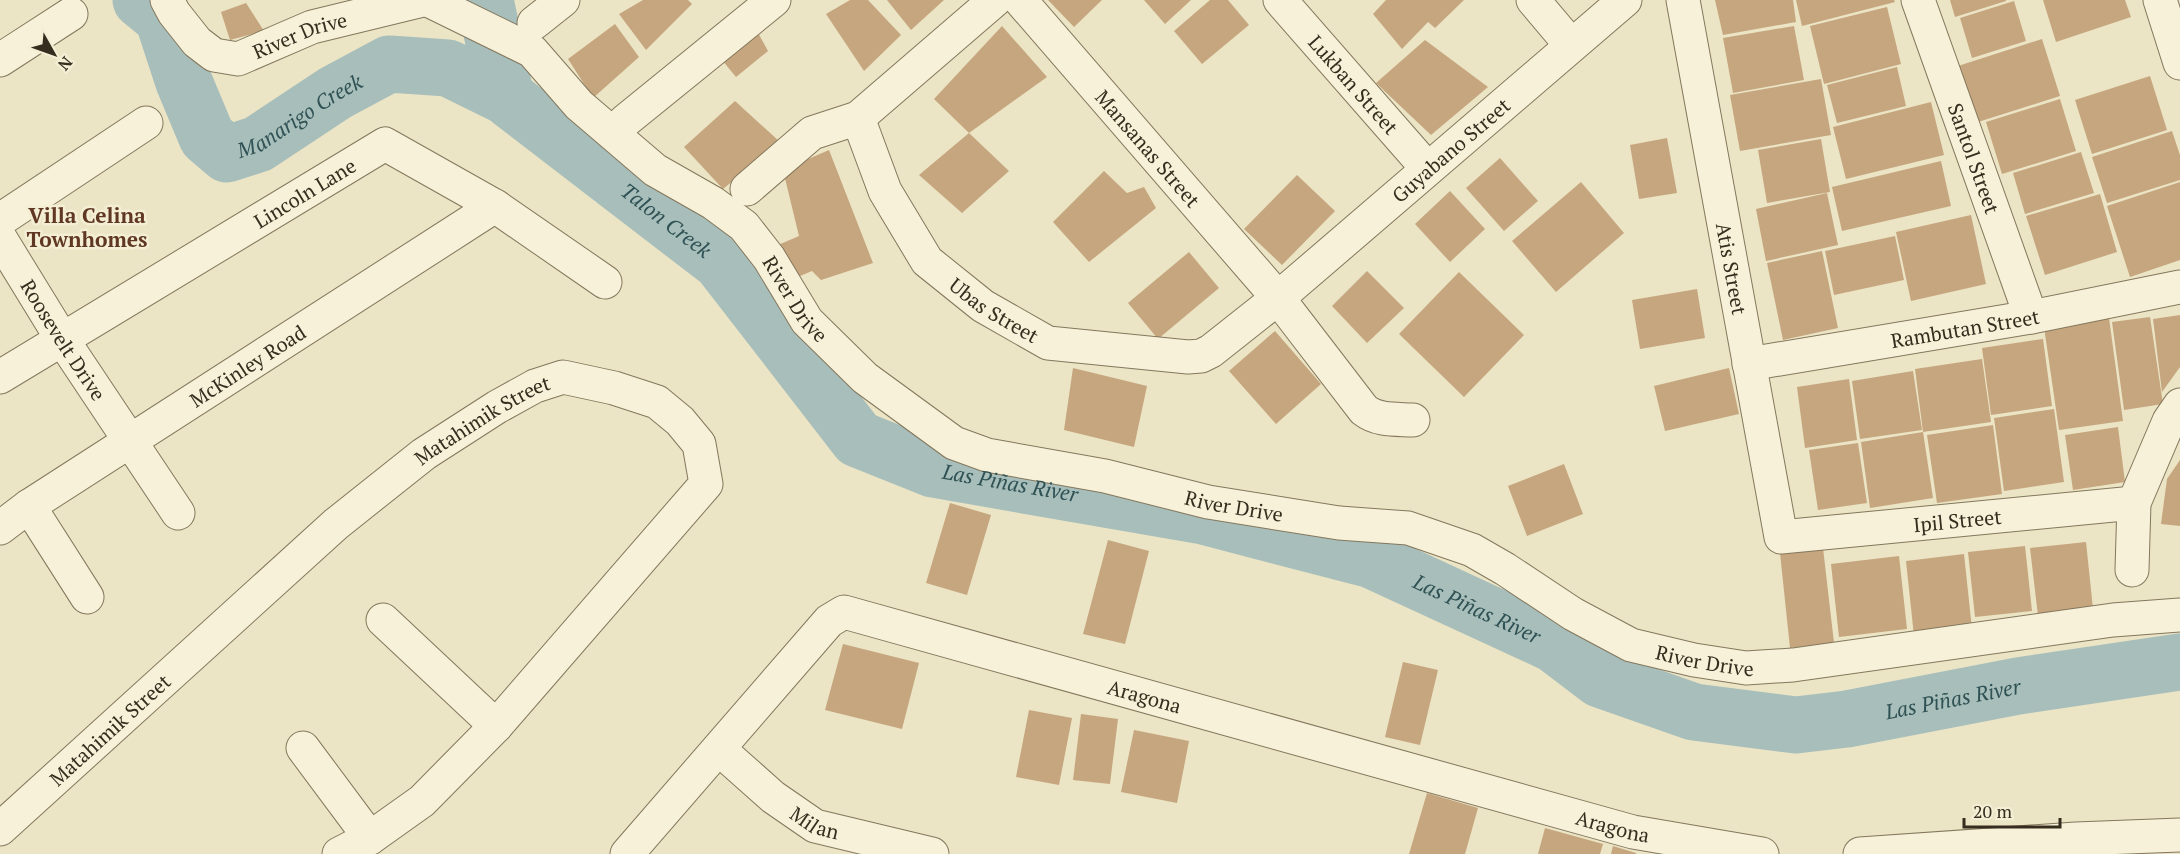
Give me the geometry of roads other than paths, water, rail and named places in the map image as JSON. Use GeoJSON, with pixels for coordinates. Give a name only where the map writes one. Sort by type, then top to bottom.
{"type":"FeatureCollection","features":[{"type":"Feature","properties":{"kind":"street","name":"River Drive"},"geometry":{"type":"LineString","coordinates":[[167,0],[174,13],[197,42],[214,56],[238,59],[312,27],[431,3],[533,37],[579,105],[655,170],[713,203],[744,226],[769,258],[807,321],[865,378],[954,442],[987,455],[1105,476],[1220,504],[1339,523],[1408,528],[1472,550],[1573,614],[1632,645],[1694,660],[1746,668],[1793,665],[2113,620],[2180,615]]}},
{"type":"Feature","properties":{"kind":"street"},"geometry":{"type":"LineString","coordinates":[[533,37],[562,0]]}},
{"type":"Feature","properties":{"kind":"street"},"geometry":{"type":"LineString","coordinates":[[625,121],[774,0]]}},
{"type":"Feature","properties":{"kind":"street"},"geometry":{"type":"LineString","coordinates":[[747,189],[812,134],[858,118],[995,0]]}},
{"type":"Feature","properties":{"kind":"street","name":"Mansanas Street"},"geometry":{"type":"LineString","coordinates":[[1020,0],[1278,298],[1364,410],[1384,419],[1413,420]]}},
{"type":"Feature","properties":{"kind":"street","name":"Lukban Street"},"geometry":{"type":"LineString","coordinates":[[1280,0],[1427,168]]}},
{"type":"Feature","properties":{"kind":"street"},"geometry":{"type":"LineString","coordinates":[[1533,0],[1571,45]]}},
{"type":"Feature","properties":{"kind":"street","name":"Guyabano Street"},"geometry":{"type":"LineString","coordinates":[[1278,298],[1624,0]]}},
{"type":"Feature","properties":{"kind":"street","name":"Atis Street"},"geometry":{"type":"LineString","coordinates":[[1683,0],[1781,537]]}},
{"type":"Feature","properties":{"kind":"street","name":"Santol Street"},"geometry":{"type":"LineString","coordinates":[[1918,0],[2031,317]]}},
{"type":"Feature","properties":{"kind":"street"},"geometry":{"type":"LineString","coordinates":[[2160,0],[2180,63]]}},
{"type":"Feature","properties":{"kind":"street"},"geometry":{"type":"LineString","coordinates":[[0,60],[71,14]]}},
{"type":"Feature","properties":{"kind":"street","name":"Ubas Street"},"geometry":{"type":"LineString","coordinates":[[858,118],[885,191],[927,261],[983,306],[1048,343],[1188,357],[1201,356],[1211,351],[1278,298]]}},
{"type":"Feature","properties":{"kind":"street"},"geometry":{"type":"LineString","coordinates":[[0,220],[146,123]]}},
{"type":"Feature","properties":{"kind":"street","name":"Lincoln Lane"},"geometry":{"type":"LineString","coordinates":[[0,377],[385,144],[495,206],[605,282]]}},
{"type":"Feature","properties":{"kind":"street","name":"McKinley Road"},"geometry":{"type":"LineString","coordinates":[[0,528],[28,506],[495,206]]}},
{"type":"Feature","properties":{"kind":"street","name":"Roosevelt Drive"},"geometry":{"type":"LineString","coordinates":[[0,238],[62,339],[178,513]]}},
{"type":"Feature","properties":{"kind":"street","name":"Rambutan Street"},"geometry":{"type":"LineString","coordinates":[[1749,364],[2031,317],[2180,287]]}},
{"type":"Feature","properties":{"kind":"street","name":"Matahimik Street"},"geometry":{"type":"LineString","coordinates":[[0,829],[336,524],[424,454],[496,407],[535,386],[563,377],[614,388],[657,402],[680,421],[699,444],[706,484],[496,726],[422,801],[370,838],[339,854]]}},
{"type":"Feature","properties":{"kind":"street"},"geometry":{"type":"LineString","coordinates":[[2132,570],[2134,503],[2169,420],[2180,405]]}},
{"type":"Feature","properties":{"kind":"street","name":"Ipil Street"},"geometry":{"type":"LineString","coordinates":[[1781,537],[2134,503]]}},
{"type":"Feature","properties":{"kind":"street"},"geometry":{"type":"LineString","coordinates":[[28,506],[87,597]]}},
{"type":"Feature","properties":{"kind":"street","name":"Aragona"},"geometry":{"type":"LineString","coordinates":[[627,854],[829,621],[844,612],[1632,832],[1762,854]]}},
{"type":"Feature","properties":{"kind":"street"},"geometry":{"type":"LineString","coordinates":[[383,620],[496,726]]}},
{"type":"Feature","properties":{"kind":"street"},"geometry":{"type":"LineString","coordinates":[[303,748],[370,838]]}},
{"type":"Feature","properties":{"kind":"street","name":"Milan"},"geometry":{"type":"LineString","coordinates":[[719,749],[773,797],[815,826],[932,854]]}},
{"type":"Feature","properties":{"kind":"street"},"geometry":{"type":"LineString","coordinates":[[1860,854],[2076,839],[2180,835]]}},
{"type":"Feature","properties":{"kind":"waterway","name":"Las Piñas River"},"geometry":{"type":"LineString","coordinates":[[141,0],[163,18],[184,82],[207,137],[227,154],[258,144],[335,93],[389,64],[448,68],[505,96],[721,262],[858,439],[933,469],[1203,516],[1372,560],[1554,644],[1600,679],[1694,712],[1796,725],[1847,719],[2018,686],[2180,662]]}},
{"type":"Feature","properties":{"kind":"waterway"},"geometry":{"type":"LineString","coordinates":[[485,0],[504,89]]}},
{"type":"Feature","properties":{"kind":"district","name":"Villa Celina Townhomes"},"geometry":{"type":"Point","coordinates":[87,227]}},
{"type":"Feature","properties":{"kind":"water label","name":"Manarigo Creek"},"geometry":{"type":"Point","coordinates":[298,115]}},
{"type":"Feature","properties":{"kind":"water label","name":"Talon Creek"},"geometry":{"type":"Point","coordinates":[667,220]}}]}
